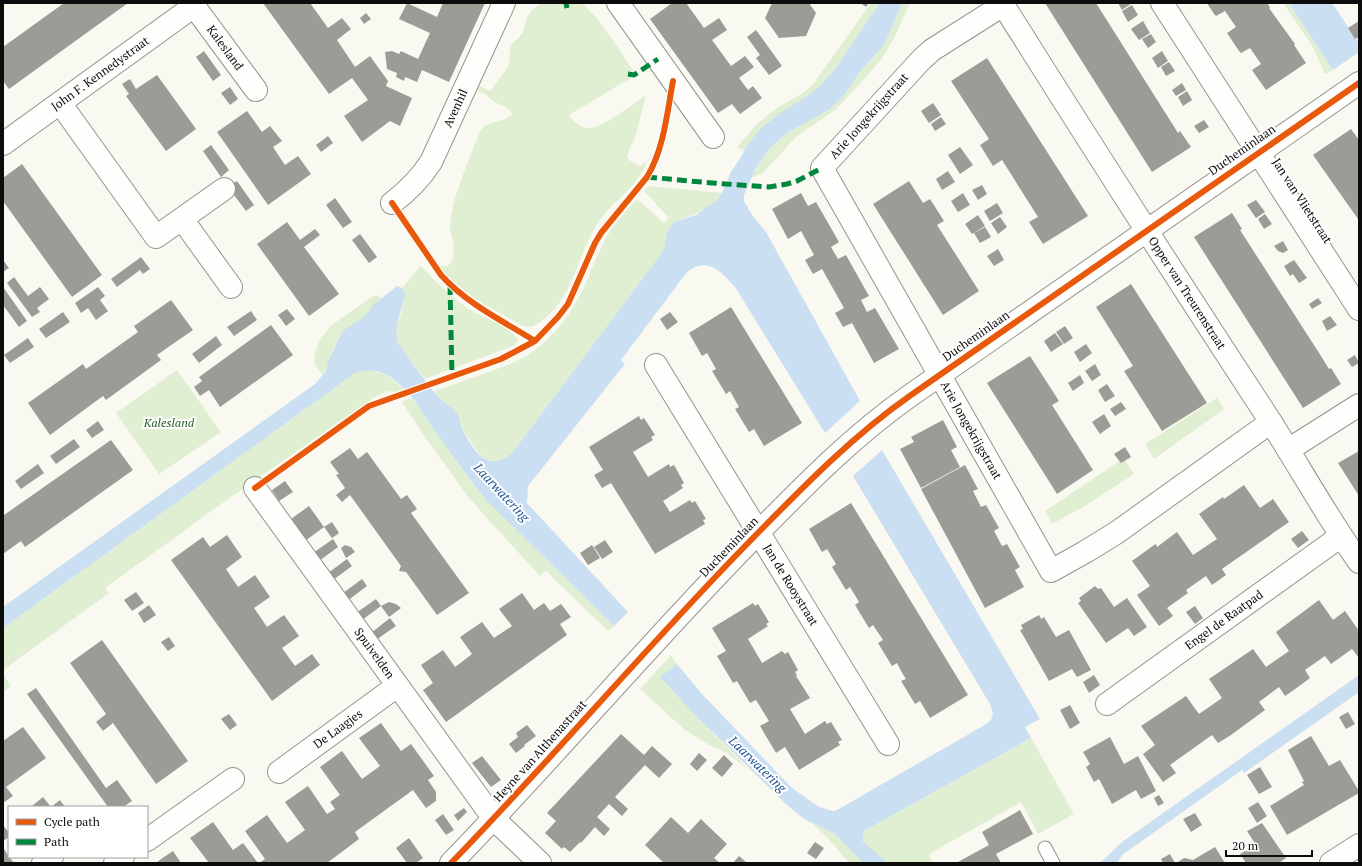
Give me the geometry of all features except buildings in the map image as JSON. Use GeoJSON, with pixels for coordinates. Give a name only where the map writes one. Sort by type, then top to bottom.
{"type":"FeatureCollection","features":[{"type":"Feature","properties":{"kind":"street","name":"Avenhil"},"geometry":{"type":"LineString","coordinates":[[392,203],[415,184],[431,162],[504,3]]}},
{"type":"Feature","properties":{"kind":"street"},"geometry":{"type":"LineString","coordinates":[[618,3],[713,137]]}},
{"type":"Feature","properties":{"kind":"street","name":"Jan van Vlietstraat"},"geometry":{"type":"LineString","coordinates":[[1162,3],[1359,309]]}},
{"type":"Feature","properties":{"kind":"street","name":"Opper van Treurenstraat"},"geometry":{"type":"LineString","coordinates":[[1002,4],[1146,230],[1271,422],[1341,536],[1359,562]]}},
{"type":"Feature","properties":{"kind":"street","name":"Arie Jongekrijgstraat"},"geometry":{"type":"LineString","coordinates":[[1002,4],[932,50],[822,168],[938,375],[1051,571],[1116,533],[1271,422]]}},
{"type":"Feature","properties":{"kind":"street","name":"Kalesland"},"geometry":{"type":"LineString","coordinates":[[195,5],[256,90]]}},
{"type":"Feature","properties":{"kind":"street","name":"John F. Kennedystraat"},"geometry":{"type":"LineString","coordinates":[[3,144],[195,5]]}},
{"type":"Feature","properties":{"kind":"street","name":"Ducheminlaan"},"geometry":{"type":"LineString","coordinates":[[644,653],[758,532],[831,459],[884,413],[1359,83]]}},
{"type":"Feature","properties":{"kind":"street"},"geometry":{"type":"LineString","coordinates":[[60,103],[156,237],[224,189]]}},
{"type":"Feature","properties":{"kind":"street"},"geometry":{"type":"LineString","coordinates":[[182,219],[231,287]]}},
{"type":"Feature","properties":{"kind":"street","name":"Jan de Rooystraat"},"geometry":{"type":"LineString","coordinates":[[656,366],[888,744]]}},
{"type":"Feature","properties":{"kind":"street"},"geometry":{"type":"LineString","coordinates":[[1288,450],[1359,405]]}},
{"type":"Feature","properties":{"kind":"street","name":"Spuivelden"},"geometry":{"type":"LineString","coordinates":[[255,488],[494,819],[540,863]]}},
{"type":"Feature","properties":{"kind":"street","name":"Engel de Raatpad"},"geometry":{"type":"LineString","coordinates":[[1107,704],[1341,536]]}},
{"type":"Feature","properties":{"kind":"street","name":"Heyne van Althenastraat"},"geometry":{"type":"LineString","coordinates":[[451,863],[494,819],[644,653]]}},
{"type":"Feature","properties":{"kind":"street","name":"De Laagjes"},"geometry":{"type":"LineString","coordinates":[[279,772],[397,686]]}},
{"type":"Feature","properties":{"kind":"street"},"geometry":{"type":"LineString","coordinates":[[148,839],[233,779]]}},
{"type":"Feature","properties":{"kind":"street"},"geometry":{"type":"LineString","coordinates":[[1331,863],[1359,845]]}},
{"type":"Feature","properties":{"kind":"lane"},"geometry":{"type":"LineString","coordinates":[[1045,848],[1053,863]]}},
{"type":"Feature","properties":{"kind":"green space"},"geometry":{"type":"Polygon","coordinates":[[[541,3],[580,3],[594,15],[617,45],[635,73],[631,78],[569,115],[580,126],[586,128],[595,127],[610,120],[646,95],[636,135],[627,156],[629,160],[640,166],[647,161],[650,156],[634,184],[599,221],[584,250],[572,279],[557,306],[546,318],[532,327],[523,326],[467,293],[439,266],[447,266],[453,257],[454,252],[450,230],[451,214],[462,178],[480,131],[483,127],[504,119],[512,114],[511,111],[475,89],[477,85],[490,91],[509,64],[511,45],[523,33],[527,17],[533,9],[541,3]]]}},
{"type":"Feature","properties":{"kind":"green space"},"geometry":{"type":"Polygon","coordinates":[[[871,3],[880,3],[853,45],[830,76],[812,92],[767,124],[745,150],[737,148],[766,116],[801,94],[814,83],[871,3]]]}},
{"type":"Feature","properties":{"kind":"green space"},"geometry":{"type":"Polygon","coordinates":[[[902,3],[910,3],[894,38],[881,60],[835,110],[796,137],[763,173],[751,178],[763,157],[771,147],[789,132],[830,109],[844,95],[862,69],[886,41],[902,3]]]}},
{"type":"Feature","properties":{"kind":"green space"},"geometry":{"type":"Polygon","coordinates":[[[1283,3],[1289,3],[1333,70],[1325,74],[1313,47],[1283,3]]]}},
{"type":"Feature","properties":{"kind":"green space"},"geometry":{"type":"Polygon","coordinates":[[[649,186],[722,193],[713,204],[707,208],[674,222],[664,249],[658,258],[513,452],[500,460],[495,461],[485,458],[475,449],[465,433],[460,418],[452,409],[441,401],[434,391],[524,358],[556,331],[580,295],[606,238],[618,220],[637,199],[664,223],[669,218],[644,191],[649,186]]]}},
{"type":"Feature","properties":{"kind":"green space"},"geometry":{"type":"Polygon","coordinates":[[[421,266],[458,301],[477,314],[498,323],[511,331],[518,341],[515,345],[425,379],[399,345],[396,334],[404,303],[404,292],[402,288],[421,266]]]}},
{"type":"Feature","properties":{"kind":"green space"},"geometry":{"type":"Polygon","coordinates":[[[377,295],[381,298],[367,315],[362,320],[347,329],[338,338],[323,375],[314,362],[314,356],[321,338],[327,330],[341,318],[373,296],[377,295]]]}},
{"type":"Feature","properties":{"kind":"green space","name":"Kalesland"},"geometry":{"type":"Polygon","coordinates":[[[177,370],[221,432],[159,474],[116,413],[177,370]]]}},
{"type":"Feature","properties":{"kind":"green space"},"geometry":{"type":"Polygon","coordinates":[[[363,370],[381,373],[404,389],[396,392],[387,391],[372,399],[224,502],[105,588],[109,593],[3,670],[3,628],[355,373],[363,370]]]}},
{"type":"Feature","properties":{"kind":"green space"},"geometry":{"type":"Polygon","coordinates":[[[411,398],[472,483],[486,500],[614,626],[608,631],[546,571],[540,576],[483,514],[466,494],[402,402],[411,398]]]}},
{"type":"Feature","properties":{"kind":"green space"},"geometry":{"type":"Polygon","coordinates":[[[1217,398],[1224,409],[1154,459],[1145,444],[1217,398]]]}},
{"type":"Feature","properties":{"kind":"green space"},"geometry":{"type":"Polygon","coordinates":[[[1124,458],[1134,474],[1085,506],[1052,524],[1045,511],[1124,458]]]}},
{"type":"Feature","properties":{"kind":"green space"},"geometry":{"type":"Polygon","coordinates":[[[671,655],[677,664],[660,677],[751,772],[727,753],[709,745],[685,730],[640,689],[671,655]]]}},
{"type":"Feature","properties":{"kind":"green space"},"geometry":{"type":"Polygon","coordinates":[[[3,675],[11,686],[3,692],[3,675]]]}},
{"type":"Feature","properties":{"kind":"green space"},"geometry":{"type":"Polygon","coordinates":[[[1031,738],[1074,814],[1038,834],[1021,802],[929,854],[933,863],[888,863],[861,841],[864,831],[1031,738]]]}},
{"type":"Feature","properties":{"kind":"green space"},"geometry":{"type":"Polygon","coordinates":[[[812,823],[835,834],[863,863],[849,863],[828,838],[812,823]]]}},
{"type":"Feature","properties":{"kind":"water","name":"Laarwatering"},"geometry":{"type":"Polygon","coordinates":[[[880,3],[902,3],[886,41],[862,69],[844,95],[830,109],[789,132],[771,147],[756,168],[744,195],[744,201],[752,215],[766,232],[860,401],[825,433],[735,287],[719,271],[707,265],[694,267],[687,272],[621,360],[625,364],[528,486],[527,503],[628,612],[614,626],[486,500],[466,475],[407,392],[385,374],[370,370],[355,373],[3,628],[3,607],[315,384],[326,371],[328,362],[338,339],[344,330],[364,317],[373,305],[397,286],[403,289],[405,295],[397,325],[398,343],[438,397],[457,413],[467,438],[483,458],[490,461],[497,461],[513,452],[658,258],[664,249],[667,233],[674,222],[696,215],[717,200],[722,193],[731,172],[749,143],[760,129],[821,85],[836,68],[880,3]]]}},
{"type":"Feature","properties":{"kind":"water"},"geometry":{"type":"Polygon","coordinates":[[[1289,3],[1332,3],[1359,43],[1359,52],[1333,70],[1289,3]]]}},
{"type":"Feature","properties":{"kind":"water","name":"Laarwatering"},"geometry":{"type":"Polygon","coordinates":[[[882,450],[1040,719],[1025,727],[1031,738],[864,831],[862,841],[888,863],[863,863],[835,834],[804,819],[787,805],[693,713],[660,677],[677,664],[702,694],[792,788],[819,807],[833,811],[983,726],[991,720],[993,714],[990,704],[853,476],[882,450]]]}},
{"type":"Feature","properties":{"kind":"water"},"geometry":{"type":"Polygon","coordinates":[[[1359,675],[1359,692],[1244,773],[1242,770],[1122,855],[1117,863],[1100,863],[1122,842],[1359,675]]]}},
{"type":"Feature","properties":{"kind":"marked path"},"geometry":{"type":"LineString","coordinates":[[566,3],[567,8]]}},
{"type":"Feature","properties":{"kind":"marked path"},"geometry":{"type":"LineString","coordinates":[[628,74],[634,75],[658,59]]}},
{"type":"Feature","properties":{"kind":"marked path"},"geometry":{"type":"LineString","coordinates":[[647,177],[769,187],[797,181],[822,168]]}},
{"type":"Feature","properties":{"kind":"marked path"},"geometry":{"type":"LineString","coordinates":[[450,285],[452,377]]}},
{"type":"Feature","properties":{"kind":"cycle path"},"geometry":{"type":"LineString","coordinates":[[255,488],[369,406],[501,359],[535,341],[568,304],[595,243],[601,233],[647,177],[653,166],[661,143],[667,118],[673,81]]}},
{"type":"Feature","properties":{"kind":"cycle path"},"geometry":{"type":"LineString","coordinates":[[451,863],[712,581],[769,522],[847,446],[911,395],[1359,83]]}},
{"type":"Feature","properties":{"kind":"cycle path"},"geometry":{"type":"LineString","coordinates":[[392,203],[441,275],[451,285],[462,295],[535,341]]}}]}
